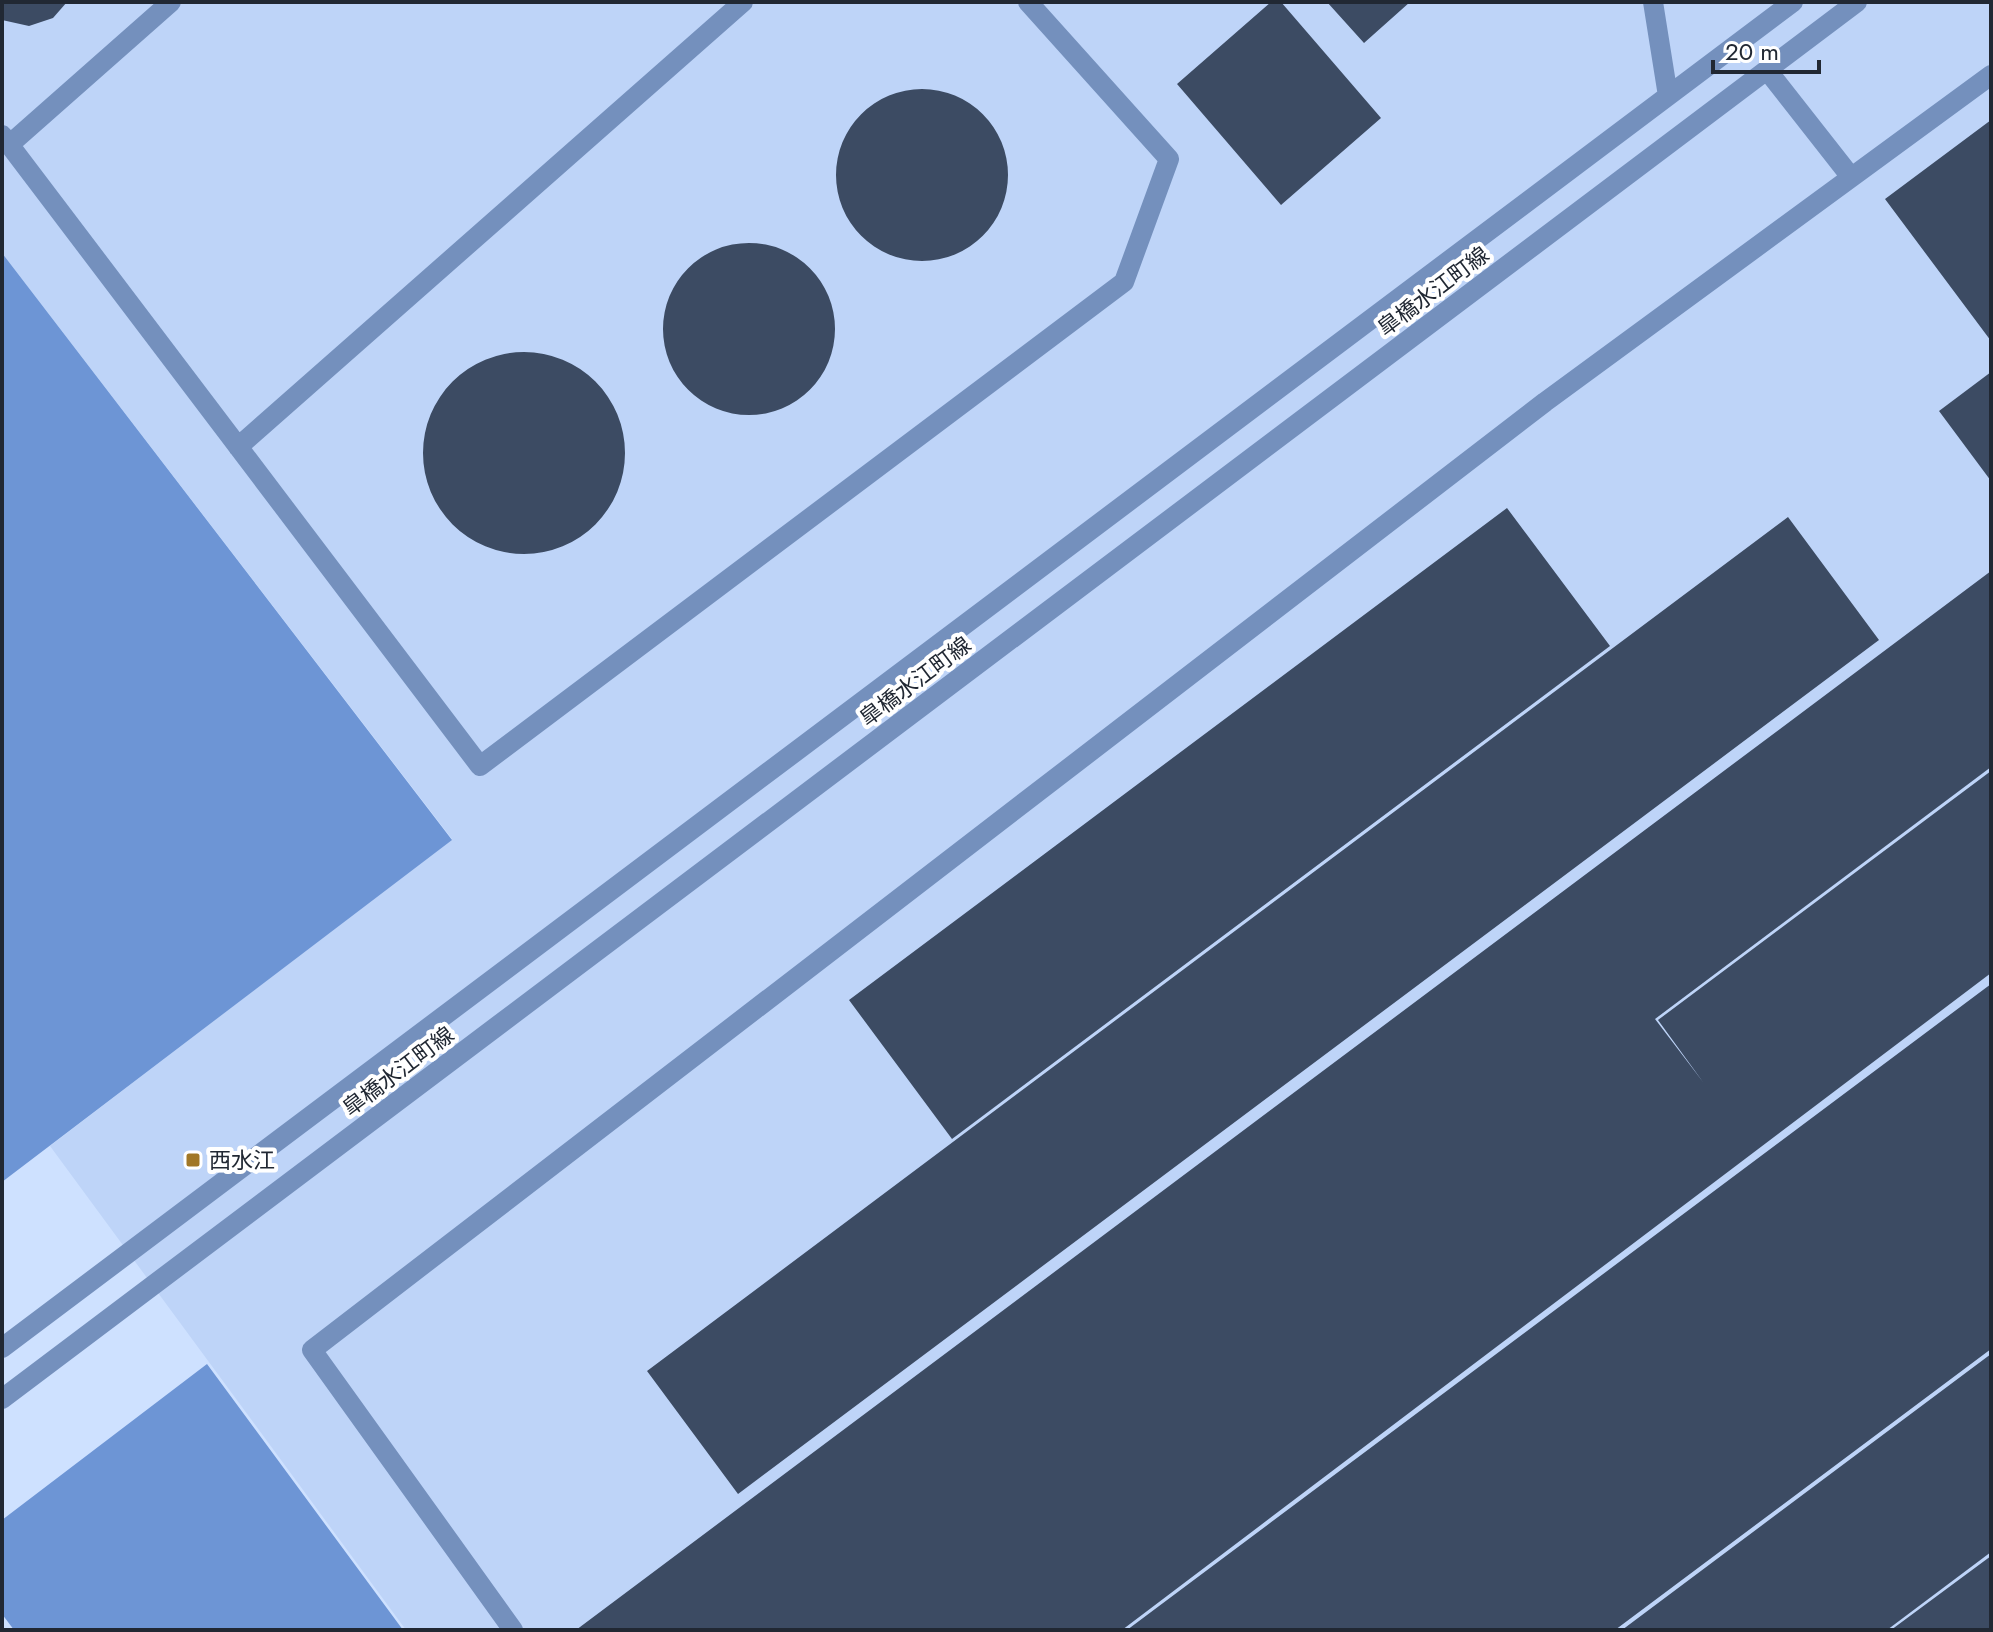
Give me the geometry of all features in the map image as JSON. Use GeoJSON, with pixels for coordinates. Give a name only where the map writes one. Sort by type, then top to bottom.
{"type":"FeatureCollection","features":[{"type":"Feature","properties":{"kind":"street"},"geometry":{"type":"LineString","coordinates":[[171,2],[6,140],[480,766],[1124,282],[1169,159],[1028,2]]}},
{"type":"Feature","properties":{"kind":"street"},"geometry":{"type":"LineString","coordinates":[[238,447],[743,2]]}},
{"type":"Feature","properties":{"kind":"street"},"geometry":{"type":"LineString","coordinates":[[1653,2],[1668,96]]}},
{"type":"Feature","properties":{"kind":"street","name":"皐橋水江町線"},"geometry":{"type":"LineString","coordinates":[[2,1348],[1793,2]]}},
{"type":"Feature","properties":{"kind":"street","name":"皐橋水江町線"},"geometry":{"type":"LineString","coordinates":[[2,1399],[1857,2]]}},
{"type":"Feature","properties":{"kind":"street"},"geometry":{"type":"LineString","coordinates":[[1767,70],[1851,177]]}},
{"type":"Feature","properties":{"kind":"street"},"geometry":{"type":"LineString","coordinates":[[513,1630],[312,1350],[1532,411],[1991,75]]}},
{"type":"Feature","properties":{"kind":"shaded area"},"geometry":{"type":"Polygon","coordinates":[[[2,2],[1991,2],[1991,1630],[406,1630],[50,1146],[452,839],[2,253],[2,2]]]}},
{"type":"Feature","properties":{"kind":"water"},"geometry":{"type":"Polygon","coordinates":[[[2,253],[452,840],[2,1182],[2,253]]]}},
{"type":"Feature","properties":{"kind":"water"},"geometry":{"type":"Polygon","coordinates":[[[207,1364],[403,1630],[14,1630],[2,1614],[2,1520],[207,1364]]]}},
{"type":"Feature","properties":{"kind":"building"},"geometry":{"type":"Polygon","coordinates":[[[2,2],[67,2],[53,18],[29,26],[2,20],[2,2]]]}},
{"type":"Feature","properties":{"kind":"building"},"geometry":{"type":"Polygon","coordinates":[[[1271,2],[1281,2],[1381,118],[1281,205],[1177,84],[1271,2]]]}},
{"type":"Feature","properties":{"kind":"building"},"geometry":{"type":"Polygon","coordinates":[[[1327,2],[1410,2],[1364,43],[1327,2]]]}},
{"type":"Feature","properties":{"kind":"building"},"geometry":{"type":"Polygon","coordinates":[[[922,89],[955,96],[982,115],[1001,142],[1008,175],[1001,208],[982,235],[955,254],[922,261],[889,254],[862,235],[843,208],[836,175],[843,142],[862,115],[889,96],[922,89]]]}},
{"type":"Feature","properties":{"kind":"building"},"geometry":{"type":"Polygon","coordinates":[[[1991,120],[1991,341],[1885,199],[1991,120]]]}},
{"type":"Feature","properties":{"kind":"building"},"geometry":{"type":"Polygon","coordinates":[[[749,243],[782,250],[809,269],[828,296],[835,329],[828,362],[809,389],[782,408],[749,415],[716,408],[689,389],[670,362],[663,329],[670,296],[689,269],[716,250],[749,243]]]}},
{"type":"Feature","properties":{"kind":"building"},"geometry":{"type":"Polygon","coordinates":[[[524,352],[563,360],[595,382],[617,414],[625,453],[617,492],[595,524],[563,546],[524,554],[485,546],[453,524],[431,492],[423,453],[431,414],[453,382],[485,360],[524,352]]]}},
{"type":"Feature","properties":{"kind":"building"},"geometry":{"type":"Polygon","coordinates":[[[1991,372],[1991,481],[1939,411],[1991,372]]]}},
{"type":"Feature","properties":{"kind":"building"},"geometry":{"type":"Polygon","coordinates":[[[1507,508],[1610,646],[952,1139],[849,1000],[1507,508]]]}},
{"type":"Feature","properties":{"kind":"building"},"geometry":{"type":"Polygon","coordinates":[[[1788,517],[1879,640],[738,1494],[647,1371],[1788,517]]]}},
{"type":"Feature","properties":{"kind":"building"},"geometry":{"type":"Polygon","coordinates":[[[1991,571],[1991,767],[1655,1019],[1703,1082],[1658,1020],[1991,771],[1991,973],[1122,1630],[576,1630],[1991,571]]]}},
{"type":"Feature","properties":{"kind":"building"},"geometry":{"type":"Polygon","coordinates":[[[1991,984],[1991,1349],[1615,1630],[1127,1630],[1991,984]]]}},
{"type":"Feature","properties":{"kind":"building"},"geometry":{"type":"Polygon","coordinates":[[[1991,1354],[1991,1552],[1887,1630],[1622,1630],[1991,1354]]]}},
{"type":"Feature","properties":{"kind":"building"},"geometry":{"type":"Polygon","coordinates":[[[1991,1556],[1991,1630],[1891,1630],[1991,1556]]]}},
{"type":"Feature","properties":{"kind":"place","name":"西水江"},"geometry":{"type":"Point","coordinates":[193,1160]}}]}
